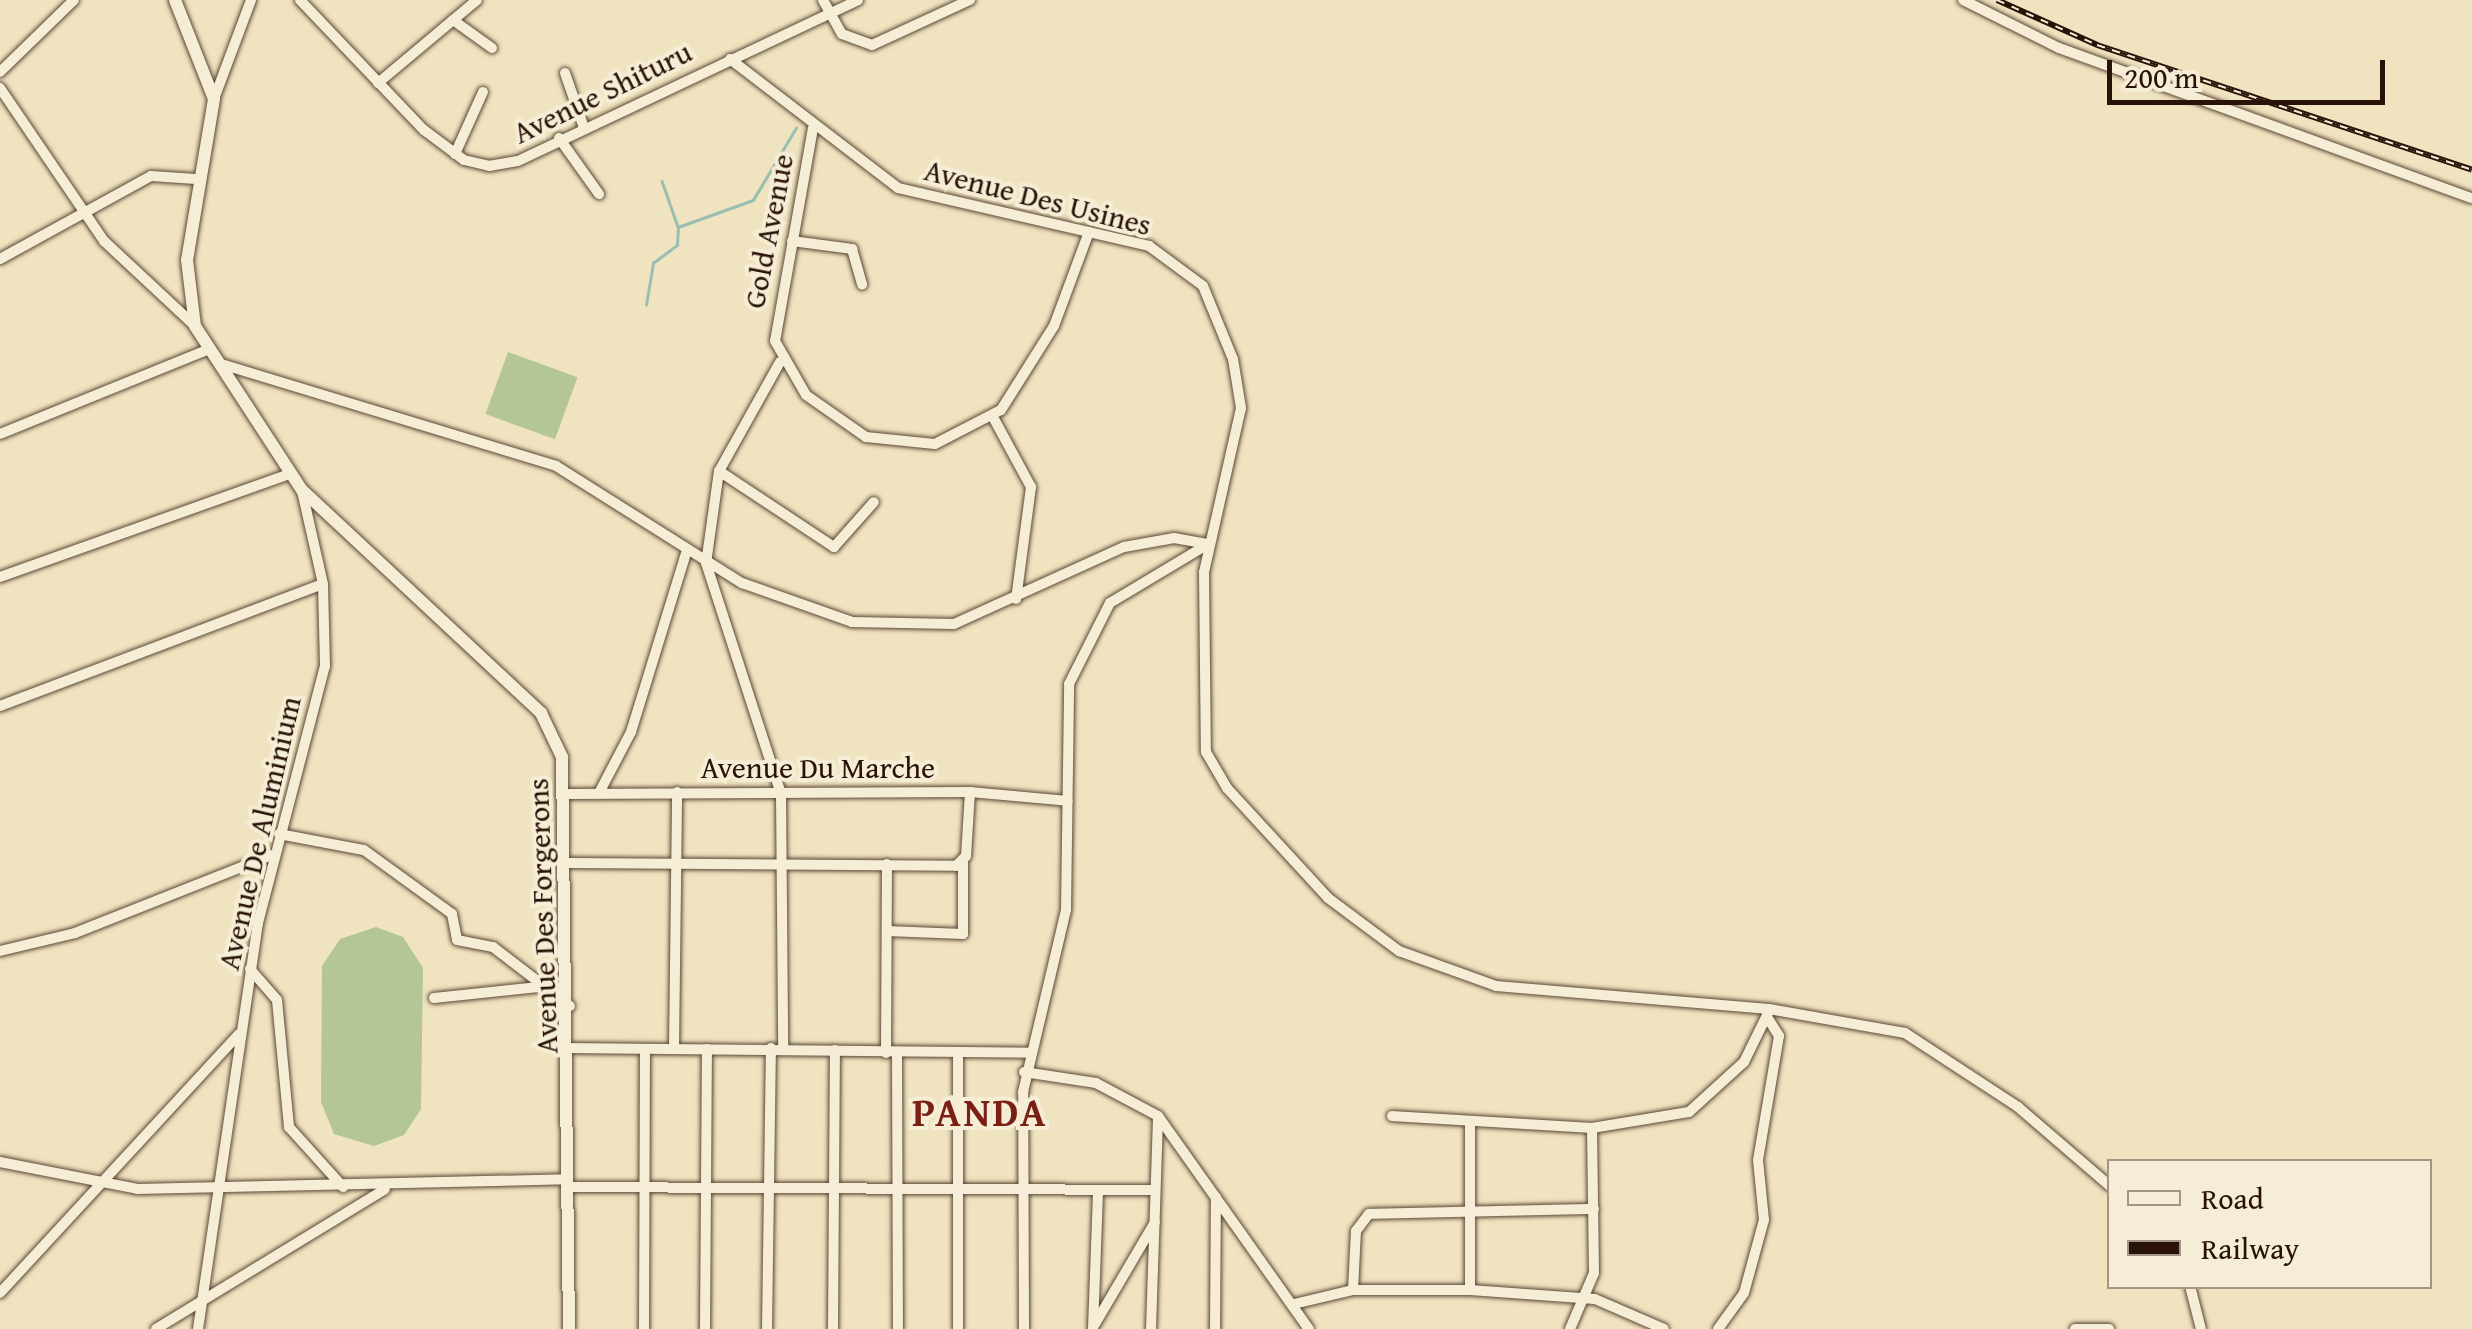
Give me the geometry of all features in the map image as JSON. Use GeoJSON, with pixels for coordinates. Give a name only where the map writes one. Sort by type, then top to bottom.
{"type":"FeatureCollection","features":[{"type":"Feature","properties":{"kind":"street"},"geometry":{"type":"LineString","coordinates":[[0,72],[74,0]]}},
{"type":"Feature","properties":{"kind":"street"},"geometry":{"type":"LineString","coordinates":[[175,0],[214,99]]}},
{"type":"Feature","properties":{"kind":"street"},"geometry":{"type":"LineString","coordinates":[[195,326],[187,280],[196,179],[214,99],[250,0]]}},
{"type":"Feature","properties":{"kind":"street"},"geometry":{"type":"LineString","coordinates":[[300,0],[378,83],[455,154],[483,92]]}},
{"type":"Feature","properties":{"kind":"street"},"geometry":{"type":"LineString","coordinates":[[378,83],[477,0]]}},
{"type":"Feature","properties":{"kind":"street"},"geometry":{"type":"LineString","coordinates":[[823,0],[827,14],[851,40],[872,45],[970,0]]}},
{"type":"Feature","properties":{"kind":"street","name":"Avenue Shituru"},"geometry":{"type":"LineString","coordinates":[[455,154],[505,164],[858,0]]}},
{"type":"Feature","properties":{"kind":"street"},"geometry":{"type":"LineString","coordinates":[[1964,0],[2059,48],[2472,198]]}},
{"type":"Feature","properties":{"kind":"street"},"geometry":{"type":"LineString","coordinates":[[454,20],[492,48]]}},
{"type":"Feature","properties":{"kind":"street","name":"Avenue Des Usines"},"geometry":{"type":"LineString","coordinates":[[730,59],[812,128],[898,188],[1090,232],[1170,256],[1216,310],[1242,408],[1208,544],[1206,752],[1227,788],[1273,832],[1328,898],[1398,951],[1441,969],[1524,992],[1768,1013],[1906,1033],[2018,1107],[2107,1183]]}},
{"type":"Feature","properties":{"kind":"street"},"geometry":{"type":"LineString","coordinates":[[565,72],[584,128]]}},
{"type":"Feature","properties":{"kind":"street"},"geometry":{"type":"LineString","coordinates":[[0,88],[83,214],[148,290],[195,326]]}},
{"type":"Feature","properties":{"kind":"street","name":"Gold Avenue"},"geometry":{"type":"LineString","coordinates":[[780,362],[774,332],[812,128]]}},
{"type":"Feature","properties":{"kind":"street"},"geometry":{"type":"LineString","coordinates":[[559,138],[598,194]]}},
{"type":"Feature","properties":{"kind":"street"},"geometry":{"type":"LineString","coordinates":[[0,259],[159,174],[196,179]]}},
{"type":"Feature","properties":{"kind":"street"},"geometry":{"type":"LineString","coordinates":[[783,1048],[781,794],[706,563],[719,471],[780,362],[836,423],[883,442],[935,444],[993,416],[1054,326],[1090,232]]}},
{"type":"Feature","properties":{"kind":"street"},"geometry":{"type":"LineString","coordinates":[[792,241],[852,248],[862,285]]}},
{"type":"Feature","properties":{"kind":"street","name":"Avenue Des Forgerons"},"geometry":{"type":"LineString","coordinates":[[195,326],[302,490],[541,714],[569,794],[570,1329]]}},
{"type":"Feature","properties":{"kind":"street"},"geometry":{"type":"LineString","coordinates":[[0,434],[209,349]]}},
{"type":"Feature","properties":{"kind":"street"},"geometry":{"type":"LineString","coordinates":[[219,363],[556,466],[706,563],[780,600],[876,626],[934,628],[1016,598],[1139,543],[1208,544]]}},
{"type":"Feature","properties":{"kind":"street"},"geometry":{"type":"LineString","coordinates":[[993,416],[1031,488],[1016,598]]}},
{"type":"Feature","properties":{"kind":"street"},"geometry":{"type":"LineString","coordinates":[[719,471],[834,548],[874,502]]}},
{"type":"Feature","properties":{"kind":"street"},"geometry":{"type":"LineString","coordinates":[[0,577],[290,474]]}},
{"type":"Feature","properties":{"kind":"street","name":"Avenue De Aluminium"},"geometry":{"type":"LineString","coordinates":[[198,1329],[214,1188],[250,969],[272,855],[324,666],[323,584],[302,490]]}},
{"type":"Feature","properties":{"kind":"street"},"geometry":{"type":"LineString","coordinates":[[1024,1329],[1024,1072],[1063,929],[1069,684],[1082,644],[1120,594],[1208,544]]}},
{"type":"Feature","properties":{"kind":"street"},"geometry":{"type":"LineString","coordinates":[[599,793],[631,732],[687,550]]}},
{"type":"Feature","properties":{"kind":"street"},"geometry":{"type":"LineString","coordinates":[[0,706],[323,584]]}},
{"type":"Feature","properties":{"kind":"street"},"geometry":{"type":"LineString","coordinates":[[674,1048],[677,792]]}},
{"type":"Feature","properties":{"kind":"street"},"geometry":{"type":"LineString","coordinates":[[887,932],[963,934],[963,862],[970,792]]}},
{"type":"Feature","properties":{"kind":"street","name":"Avenue Du Marche"},"geometry":{"type":"LineString","coordinates":[[569,794],[970,792],[1068,801]]}},
{"type":"Feature","properties":{"kind":"street"},"geometry":{"type":"LineString","coordinates":[[279,834],[364,850],[452,914],[457,940],[488,945],[538,987],[571,1006]]}},
{"type":"Feature","properties":{"kind":"street"},"geometry":{"type":"LineString","coordinates":[[0,951],[75,933],[272,855]]}},
{"type":"Feature","properties":{"kind":"street"},"geometry":{"type":"LineString","coordinates":[[570,863],[963,862]]}},
{"type":"Feature","properties":{"kind":"street"},"geometry":{"type":"LineString","coordinates":[[887,864],[898,1188],[898,1329]]}},
{"type":"Feature","properties":{"kind":"street"},"geometry":{"type":"LineString","coordinates":[[250,969],[277,1000],[290,1126],[344,1187]]}},
{"type":"Feature","properties":{"kind":"street"},"geometry":{"type":"LineString","coordinates":[[434,998],[538,987]]}},
{"type":"Feature","properties":{"kind":"street"},"geometry":{"type":"LineString","coordinates":[[1392,1116],[1592,1128],[1688,1112],[1744,1062],[1768,1013]]}},
{"type":"Feature","properties":{"kind":"street"},"geometry":{"type":"LineString","coordinates":[[1718,1329],[1744,1293],[1764,1220],[1758,1160],[1780,1036],[1768,1013]]}},
{"type":"Feature","properties":{"kind":"street"},"geometry":{"type":"LineString","coordinates":[[0,1293],[96,1184],[240,1034]]}},
{"type":"Feature","properties":{"kind":"street"},"geometry":{"type":"LineString","coordinates":[[572,1048],[1031,1053]]}},
{"type":"Feature","properties":{"kind":"street"},"geometry":{"type":"LineString","coordinates":[[704,1329],[707,1048]]}},
{"type":"Feature","properties":{"kind":"street"},"geometry":{"type":"LineString","coordinates":[[768,1329],[765,1188],[770,1048]]}},
{"type":"Feature","properties":{"kind":"street"},"geometry":{"type":"LineString","coordinates":[[644,1329],[645,1049]]}},
{"type":"Feature","properties":{"kind":"street"},"geometry":{"type":"LineString","coordinates":[[833,1329],[835,1050]]}},
{"type":"Feature","properties":{"kind":"street"},"geometry":{"type":"LineString","coordinates":[[958,1054],[958,1329]]}},
{"type":"Feature","properties":{"kind":"street"},"geometry":{"type":"LineString","coordinates":[[1024,1072],[1096,1084],[1158,1116],[1309,1329]]}},
{"type":"Feature","properties":{"kind":"street"},"geometry":{"type":"LineString","coordinates":[[1151,1329],[1158,1116]]}},
{"type":"Feature","properties":{"kind":"street"},"geometry":{"type":"LineString","coordinates":[[1470,1121],[1470,1290]]}},
{"type":"Feature","properties":{"kind":"street"},"geometry":{"type":"LineString","coordinates":[[1570,1329],[1585,1300],[1594,1209],[1592,1128]]}},
{"type":"Feature","properties":{"kind":"street"},"geometry":{"type":"LineString","coordinates":[[0,1162],[96,1184],[214,1188],[568,1183],[704,1188],[1156,1190]]}},
{"type":"Feature","properties":{"kind":"street"},"geometry":{"type":"LineString","coordinates":[[156,1329],[203,1296],[388,1187]]}},
{"type":"Feature","properties":{"kind":"street"},"geometry":{"type":"LineString","coordinates":[[1093,1328],[1098,1191]]}},
{"type":"Feature","properties":{"kind":"street"},"geometry":{"type":"LineString","coordinates":[[1215,1329],[1216,1197]]}},
{"type":"Feature","properties":{"kind":"street"},"geometry":{"type":"LineString","coordinates":[[1353,1290],[1356,1231],[1369,1214],[1470,1208],[1594,1209]]}},
{"type":"Feature","properties":{"kind":"street"},"geometry":{"type":"LineString","coordinates":[[1093,1328],[1156,1222]]}},
{"type":"Feature","properties":{"kind":"street"},"geometry":{"type":"LineString","coordinates":[[2191,1289],[2201,1329]]}},
{"type":"Feature","properties":{"kind":"street"},"geometry":{"type":"LineString","coordinates":[[1294,1304],[1353,1290],[1470,1290],[1585,1300],[1664,1329]]}},
{"type":"Feature","properties":{"kind":"street"},"geometry":{"type":"LineString","coordinates":[[1634,1329],[1639,1317]]}},
{"type":"Feature","properties":{"kind":"street"},"geometry":{"type":"LineString","coordinates":[[2076,1329],[2110,1329]]}},
{"type":"Feature","properties":{"kind":"green space"},"geometry":{"type":"Polygon","coordinates":[[[508,352],[578,377],[555,439],[485,414],[508,352]]]}},
{"type":"Feature","properties":{"kind":"green space"},"geometry":{"type":"Polygon","coordinates":[[[376,927],[403,937],[423,968],[421,1109],[404,1135],[374,1146],[334,1134],[321,1102],[322,966],[340,939],[376,927]]]}},
{"type":"Feature","properties":{"kind":"waterway"},"geometry":{"type":"LineString","coordinates":[[646,305],[653,263],[677,245],[678,227],[753,200],[796,128]]}},
{"type":"Feature","properties":{"kind":"waterway"},"geometry":{"type":"LineString","coordinates":[[662,181],[678,227]]}},
{"type":"Feature","properties":{"kind":"railway"},"geometry":{"type":"LineString","coordinates":[[1997,0],[2097,45],[2472,170]]}},
{"type":"Feature","properties":{"kind":"district","name":"PANDA"},"geometry":{"type":"Point","coordinates":[980,1112]}}]}
